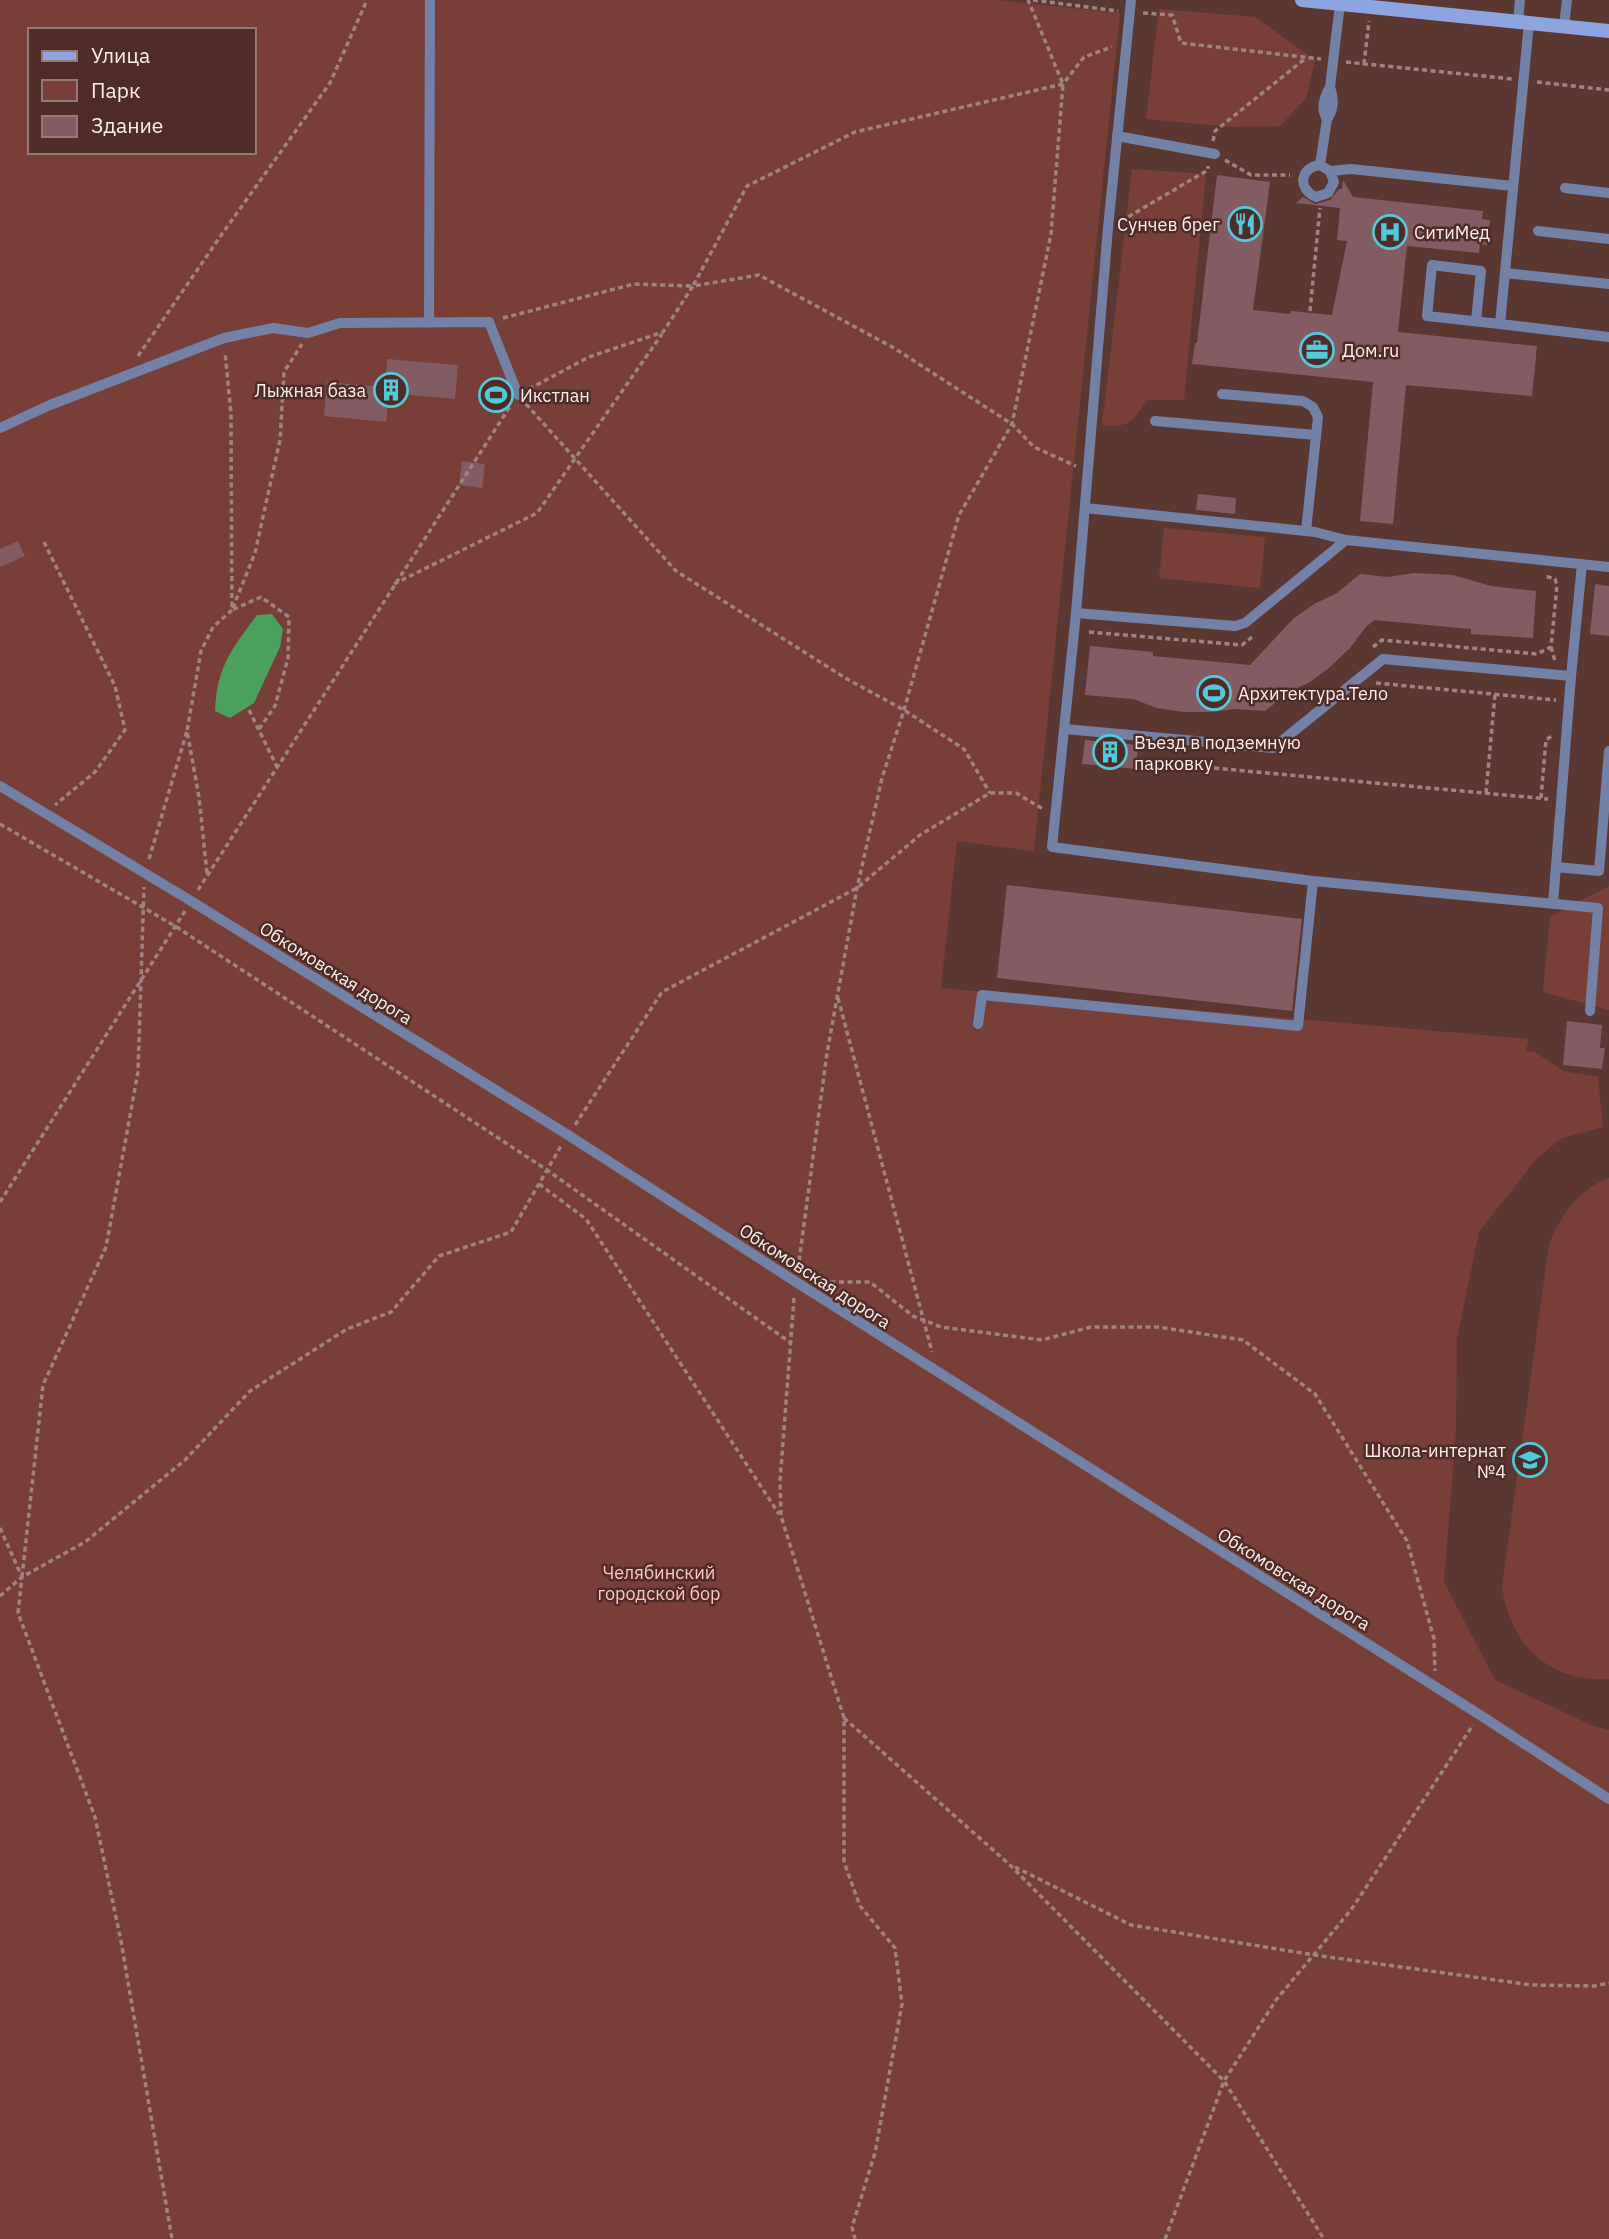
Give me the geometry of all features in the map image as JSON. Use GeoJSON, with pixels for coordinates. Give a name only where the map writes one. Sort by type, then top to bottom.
{"type":"FeatureCollection","features":[{"type":"Feature","properties":{"kind":"main road"},"geometry":{"type":"LineString","coordinates":[[1302,0],[1609,32]]}},
{"type":"Feature","properties":{"kind":"lane"},"geometry":{"type":"LineString","coordinates":[[429,323],[430,0]]}},
{"type":"Feature","properties":{"kind":"lane"},"geometry":{"type":"LineString","coordinates":[[1131,0],[1076,613],[1052,847],[1313,881],[1598,908],[1590,1011]]}},
{"type":"Feature","properties":{"kind":"lane"},"geometry":{"type":"LineString","coordinates":[[1500,324],[1523,80],[1524,23],[1520,0]]}},
{"type":"Feature","properties":{"kind":"lane"},"geometry":{"type":"LineString","coordinates":[[1564,27],[1567,0]]}},
{"type":"Feature","properties":{"kind":"lane"},"geometry":{"type":"LineString","coordinates":[[1320,165],[1327,118],[1323,113],[1325,96],[1330,87],[1340,4]]}},
{"type":"Feature","properties":{"kind":"lane"},"geometry":{"type":"LineString","coordinates":[[1117,136],[1214,154]]}},
{"type":"Feature","properties":{"kind":"lane"},"geometry":{"type":"LineString","coordinates":[[1330,171],[1334,182],[1332,188],[1322,196],[1315,197],[1305,190],[1303,178],[1309,168],[1320,165],[1330,171],[1351,169],[1513,186]]}},
{"type":"Feature","properties":{"kind":"lane"},"geometry":{"type":"LineString","coordinates":[[1565,188],[1609,193]]}},
{"type":"Feature","properties":{"kind":"lane"},"geometry":{"type":"LineString","coordinates":[[1538,231],[1609,239]]}},
{"type":"Feature","properties":{"kind":"lane"},"geometry":{"type":"LineString","coordinates":[[1476,321],[1481,271],[1432,265],[1427,316],[1609,337]]}},
{"type":"Feature","properties":{"kind":"lane"},"geometry":{"type":"LineString","coordinates":[[1505,273],[1609,284]]}},
{"type":"Feature","properties":{"kind":"lane"},"geometry":{"type":"LineString","coordinates":[[0,428],[50,405],[224,338],[273,328],[308,333],[340,323],[489,322],[518,395]]}},
{"type":"Feature","properties":{"kind":"lane"},"geometry":{"type":"LineString","coordinates":[[1222,394],[1303,401],[1313,407],[1318,417],[1306,531]]}},
{"type":"Feature","properties":{"kind":"lane"},"geometry":{"type":"LineString","coordinates":[[1155,421],[1316,435]]}},
{"type":"Feature","properties":{"kind":"lane"},"geometry":{"type":"LineString","coordinates":[[1085,508],[1306,531],[1346,540],[1609,567]]}},
{"type":"Feature","properties":{"kind":"lane"},"geometry":{"type":"LineString","coordinates":[[1076,613],[1235,626],[1245,623],[1346,540]]}},
{"type":"Feature","properties":{"kind":"lane"},"geometry":{"type":"LineString","coordinates":[[1553,904],[1582,564]]}},
{"type":"Feature","properties":{"kind":"lane"},"geometry":{"type":"LineString","coordinates":[[1065,729],[1273,748],[1383,659],[1571,676]]}},
{"type":"Feature","properties":{"kind":"lane"},"geometry":{"type":"LineString","coordinates":[[1556,867],[1599,871],[1609,751]]}},
{"type":"Feature","properties":{"kind":"lane","name":"Обкомовская дорога"},"geometry":{"type":"LineString","coordinates":[[0,786],[568,1135],[1609,1799]]}},
{"type":"Feature","properties":{"kind":"lane"},"geometry":{"type":"LineString","coordinates":[[978,1024],[982,995],[1298,1026],[1313,881]]}},
{"type":"Feature","properties":{"kind":"path"},"geometry":{"type":"LineString","coordinates":[[124,377],[330,83],[367,0]]}},
{"type":"Feature","properties":{"kind":"path"},"geometry":{"type":"LineString","coordinates":[[855,2239],[852,2227],[875,2153],[902,2004],[895,1948],[860,1906],[844,1862],[844,1718],[781,1516],[780,1481],[796,1282],[827,1053],[857,888],[882,778],[959,515],[1012,424],[1051,234],[1063,84],[1028,0]]}},
{"type":"Feature","properties":{"kind":"path"},"geometry":{"type":"LineString","coordinates":[[1033,0],[1172,15],[1181,43],[1609,90]]}},
{"type":"Feature","properties":{"kind":"path"},"geometry":{"type":"LineString","coordinates":[[1364,64],[1370,7]]}},
{"type":"Feature","properties":{"kind":"path"},"geometry":{"type":"LineString","coordinates":[[394,584],[537,513],[693,286],[747,187],[855,132],[1063,84],[1084,57],[1127,41]]}},
{"type":"Feature","properties":{"kind":"path"},"geometry":{"type":"LineString","coordinates":[[1214,154],[1251,175],[1285,173],[1303,178]]}},
{"type":"Feature","properties":{"kind":"path"},"geometry":{"type":"LineString","coordinates":[[1310,310],[1320,205],[1315,197]]}},
{"type":"Feature","properties":{"kind":"path"},"geometry":{"type":"LineString","coordinates":[[489,322],[634,284],[693,286],[758,275],[894,348],[1012,424],[1034,447],[1088,471]]}},
{"type":"Feature","properties":{"kind":"path"},"geometry":{"type":"LineString","coordinates":[[0,1202],[207,875],[518,395],[589,357],[663,332]]}},
{"type":"Feature","properties":{"kind":"path"},"geometry":{"type":"LineString","coordinates":[[232,610],[256,554],[280,440],[284,372],[308,333]]}},
{"type":"Feature","properties":{"kind":"path"},"geometry":{"type":"LineString","coordinates":[[224,338],[230,414],[232,610]]}},
{"type":"Feature","properties":{"kind":"path"},"geometry":{"type":"LineString","coordinates":[[518,395],[677,571],[847,679],[904,710],[964,749],[990,793]]}},
{"type":"Feature","properties":{"kind":"path"},"geometry":{"type":"LineString","coordinates":[[44,542],[115,685],[125,730],[95,772],[45,814]]}},
{"type":"Feature","properties":{"kind":"path"},"geometry":{"type":"LineString","coordinates":[[1538,573],[1555,579],[1557,585],[1551,647],[1558,675]]}},
{"type":"Feature","properties":{"kind":"path"},"geometry":{"type":"LineString","coordinates":[[173,2239],[121,1941],[95,1817],[18,1613],[43,1385],[106,1247],[138,1072],[144,873],[187,731],[201,651],[213,627],[232,610],[261,597],[289,617],[285,670],[275,706],[259,729]]}},
{"type":"Feature","properties":{"kind":"path"},"geometry":{"type":"LineString","coordinates":[[1074,631],[1242,645],[1252,637]]}},
{"type":"Feature","properties":{"kind":"path"},"geometry":{"type":"LineString","coordinates":[[1371,648],[1382,640],[1536,654],[1551,647]]}},
{"type":"Feature","properties":{"kind":"path"},"geometry":{"type":"LineString","coordinates":[[1369,687],[1377,683],[1556,699],[1555,712]]}},
{"type":"Feature","properties":{"kind":"path"},"geometry":{"type":"LineString","coordinates":[[1486,793],[1495,694]]}},
{"type":"Feature","properties":{"kind":"path"},"geometry":{"type":"LineString","coordinates":[[249,710],[277,767]]}},
{"type":"Feature","properties":{"kind":"path"},"geometry":{"type":"LineString","coordinates":[[1541,798],[1546,740],[1553,736],[1554,724]]}},
{"type":"Feature","properties":{"kind":"path"},"geometry":{"type":"LineString","coordinates":[[187,731],[199,797],[207,875]]}},
{"type":"Feature","properties":{"kind":"path"},"geometry":{"type":"LineString","coordinates":[[1138,761],[1560,800]]}},
{"type":"Feature","properties":{"kind":"path"},"geometry":{"type":"LineString","coordinates":[[1262,772],[1272,764]]}},
{"type":"Feature","properties":{"kind":"path"},"geometry":{"type":"LineString","coordinates":[[0,1596],[22,1577],[85,1542],[125,1510],[185,1460],[250,1391],[347,1329],[391,1312],[439,1256],[512,1232],[568,1135],[662,992],[857,888],[920,835],[990,793],[1016,793],[1056,816]]}},
{"type":"Feature","properties":{"kind":"path"},"geometry":{"type":"LineString","coordinates":[[0,824],[175,926],[547,1170],[791,1343]]}},
{"type":"Feature","properties":{"kind":"path"},"geometry":{"type":"LineString","coordinates":[[837,996],[926,1321],[937,1371]]}},
{"type":"Feature","properties":{"kind":"path"},"geometry":{"type":"LineString","coordinates":[[539,1184],[586,1219],[781,1516]]}},
{"type":"Feature","properties":{"kind":"path"},"geometry":{"type":"LineString","coordinates":[[796,1282],[870,1282],[913,1315],[941,1327],[1042,1340],[1091,1327],[1158,1327],[1243,1339],[1315,1394],[1407,1541],[1434,1639],[1436,1687]]}},
{"type":"Feature","properties":{"kind":"path"},"geometry":{"type":"LineString","coordinates":[[0,1528],[22,1577]]}},
{"type":"Feature","properties":{"kind":"path"},"geometry":{"type":"LineString","coordinates":[[1165,2239],[1224,2081],[1276,2000],[1351,1910],[1480,1715]]}},
{"type":"Feature","properties":{"kind":"path"},"geometry":{"type":"LineString","coordinates":[[844,1718],[1010,1865],[1224,2081],[1324,2239]]}},
{"type":"Feature","properties":{"kind":"path"},"geometry":{"type":"LineString","coordinates":[[1010,1865],[1131,1925],[1314,1955],[1532,1985],[1594,1986],[1609,1983]]}},
{"type":"Feature","properties":{"kind":"green space","name":"Челябинский городской бор"},"geometry":{"type":"Polygon","coordinates":[[[0,0],[997,0],[1120,13],[1034,851],[957,841],[941,988],[1529,1039],[1526,1051],[1535,1052],[1563,1071],[1598,1077],[1603,1127],[1562,1138],[1536,1159],[1479,1232],[1457,1338],[1456,1431],[1444,1582],[1495,1680],[1593,1726],[1609,1730],[1609,2239],[0,2239],[0,0]]]}},
{"type":"Feature","properties":{"kind":"green space"},"geometry":{"type":"Polygon","coordinates":[[[1159,9],[1255,17],[1315,60],[1306,98],[1280,126],[1231,127],[1146,119],[1159,9]]]}},
{"type":"Feature","properties":{"kind":"green space"},"geometry":{"type":"Polygon","coordinates":[[[1132,169],[1206,174],[1184,400],[1146,400],[1138,414],[1129,422],[1102,425],[1132,169]]]}},
{"type":"Feature","properties":{"kind":"green space"},"geometry":{"type":"Polygon","coordinates":[[[1164,528],[1265,537],[1260,588],[1159,578],[1164,528]]]}},
{"type":"Feature","properties":{"kind":"green space"},"geometry":{"type":"Polygon","coordinates":[[[1609,886],[1609,1010],[1543,992],[1550,917],[1609,886]]]}},
{"type":"Feature","properties":{"kind":"green space"},"geometry":{"type":"Polygon","coordinates":[[[1609,1178],[1609,1679],[1568,1674],[1536,1656],[1523,1642],[1514,1626],[1506,1607],[1502,1586],[1549,1244],[1559,1223],[1580,1196],[1609,1178]]]}},
{"type":"Feature","properties":{"kind":"shaded area"},"geometry":{"type":"Polygon","coordinates":[[[272,614],[283,629],[280,647],[254,703],[230,718],[215,711],[219,682],[233,648],[257,615],[272,614]]]}},
{"type":"Feature","properties":{"kind":"building"},"geometry":{"type":"Polygon","coordinates":[[[1217,175],[1270,182],[1253,310],[1332,315],[1347,241],[1337,240],[1340,208],[1296,203],[1303,197],[1315,204],[1330,200],[1342,189],[1343,180],[1353,197],[1483,211],[1482,219],[1490,220],[1487,245],[1480,244],[1479,253],[1407,246],[1398,332],[1537,346],[1532,396],[1406,385],[1393,524],[1360,521],[1373,382],[1192,364],[1197,343],[1217,175]]]}},
{"type":"Feature","properties":{"kind":"building","name":"Лыжная база"},"geometry":{"type":"Polygon","coordinates":[[[387,359],[458,365],[455,399],[389,393],[386,422],[324,416],[327,382],[385,387],[387,359]]]}},
{"type":"Feature","properties":{"kind":"building"},"geometry":{"type":"Polygon","coordinates":[[[462,461],[485,464],[482,488],[459,485],[462,461]]]}},
{"type":"Feature","properties":{"kind":"building"},"geometry":{"type":"Polygon","coordinates":[[[1198,494],[1236,498],[1235,514],[1196,510],[1198,494]]]}},
{"type":"Feature","properties":{"kind":"building"},"geometry":{"type":"Polygon","coordinates":[[[18,541],[25,556],[0,567],[0,549],[18,541]]]}},
{"type":"Feature","properties":{"kind":"building"},"geometry":{"type":"Polygon","coordinates":[[[1414,573],[1453,575],[1491,586],[1536,591],[1533,638],[1471,634],[1471,629],[1374,620],[1330,667],[1310,682],[1287,693],[1265,711],[1236,709],[1183,712],[1157,708],[1133,699],[1085,695],[1090,646],[1153,652],[1153,656],[1250,665],[1293,619],[1314,604],[1337,593],[1360,574],[1388,577],[1414,573]]]}},
{"type":"Feature","properties":{"kind":"building"},"geometry":{"type":"Polygon","coordinates":[[[1595,584],[1609,586],[1609,636],[1590,634],[1595,584]]]}},
{"type":"Feature","properties":{"kind":"building","name":"Въезд в подземную парковку"},"geometry":{"type":"Polygon","coordinates":[[[1085,740],[1138,745],[1136,769],[1082,764],[1085,740]]]}},
{"type":"Feature","properties":{"kind":"building"},"geometry":{"type":"Polygon","coordinates":[[[1007,885],[1302,919],[1292,1011],[997,978],[1007,885]]]}},
{"type":"Feature","properties":{"kind":"building"},"geometry":{"type":"Polygon","coordinates":[[[1567,1021],[1602,1025],[1600,1048],[1605,1048],[1602,1069],[1563,1065],[1567,1021]]]}},
{"type":"Feature","properties":{"kind":"place","name":"Сунчев брег"},"geometry":{"type":"Point","coordinates":[1245,224]}},
{"type":"Feature","properties":{"kind":"place","name":"СитиМед"},"geometry":{"type":"Point","coordinates":[1390,232]}},
{"type":"Feature","properties":{"kind":"place","name":"Дом.ru"},"geometry":{"type":"Point","coordinates":[1317,350]}},
{"type":"Feature","properties":{"kind":"place","name":"Лыжная база"},"geometry":{"type":"Point","coordinates":[391,390]}},
{"type":"Feature","properties":{"kind":"place","name":"Икстлан"},"geometry":{"type":"Point","coordinates":[496,395]}},
{"type":"Feature","properties":{"kind":"place","name":"Архитектура.Тело"},"geometry":{"type":"Point","coordinates":[1214,693]}},
{"type":"Feature","properties":{"kind":"place","name":"Въезд в подземную парковку"},"geometry":{"type":"Point","coordinates":[1110,752]}},
{"type":"Feature","properties":{"kind":"place","name":"Школа-интернат №4"},"geometry":{"type":"Point","coordinates":[1530,1460]}}]}
